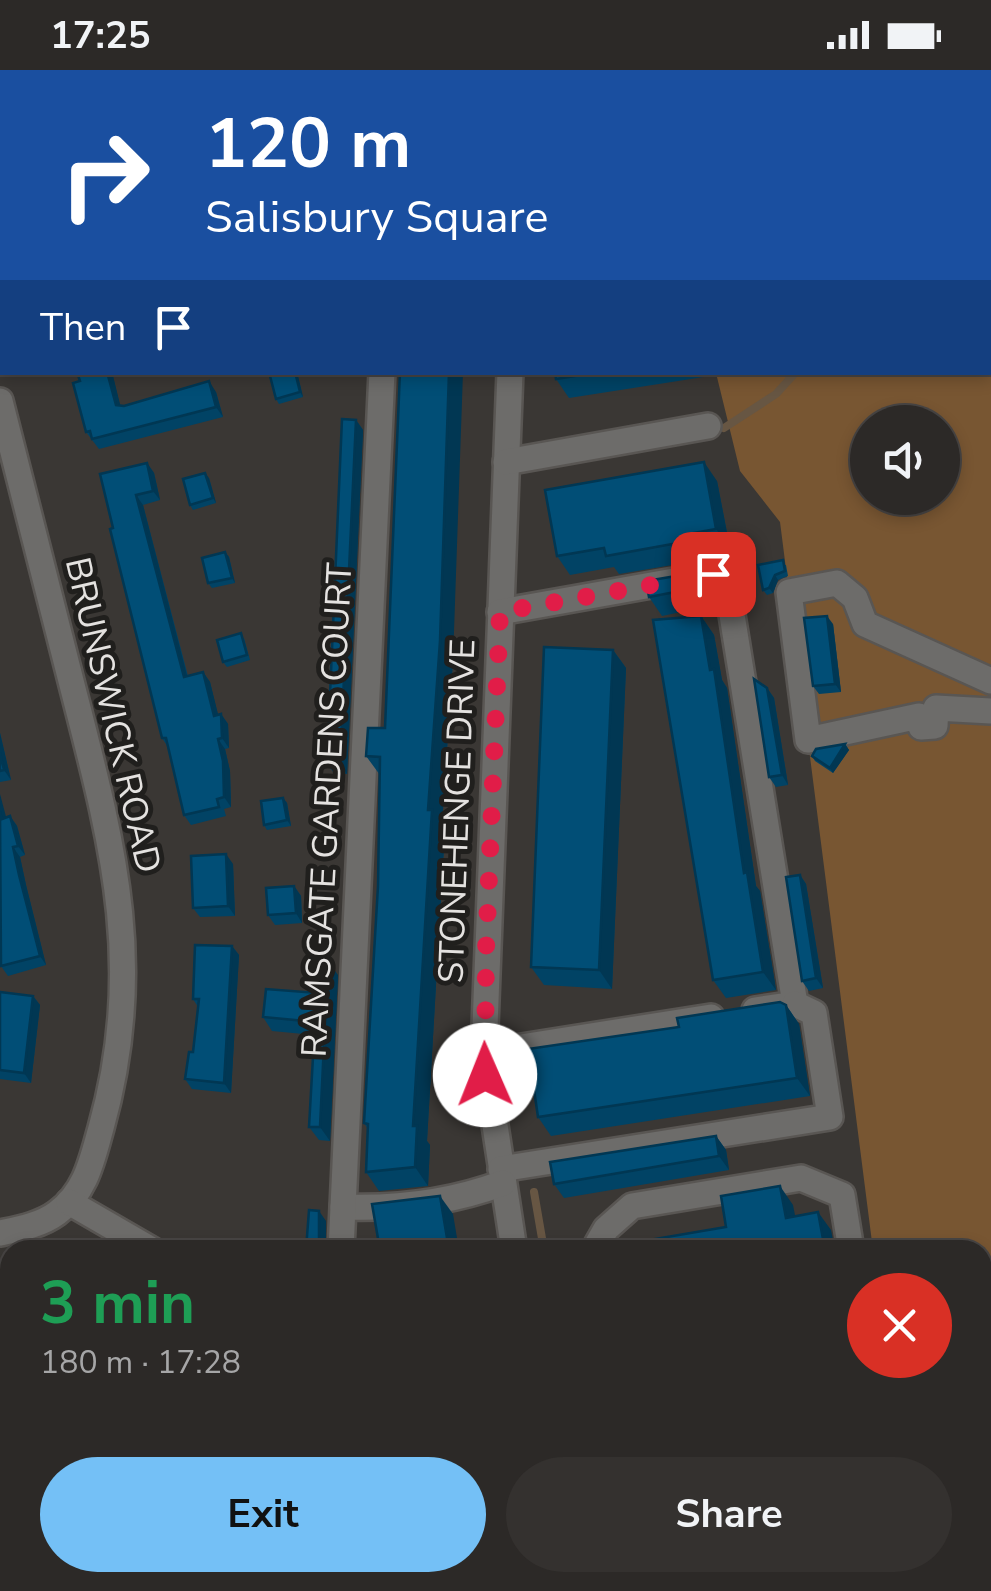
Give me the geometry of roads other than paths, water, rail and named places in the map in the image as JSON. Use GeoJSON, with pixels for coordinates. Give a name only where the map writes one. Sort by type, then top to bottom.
{"type":"FeatureCollection","features":[{"type":"Feature","properties":{"kind":"street","name":"RAMSGATE GARDENS COURT"},"geometry":{"type":"LineString","coordinates":[[342,1240],[382,375]]}},
{"type":"Feature","properties":{"kind":"street","name":"STONEHENGE DRIVE"},"geometry":{"type":"LineString","coordinates":[[510,375],[484,1053],[512,1240]]}},
{"type":"Feature","properties":{"kind":"street","name":"BRUNSWICK ROAD"},"geometry":{"type":"LineString","coordinates":[[0,401],[110,831],[122,906],[124,981],[116,1062],[89,1171],[69,1202]]}},
{"type":"Feature","properties":{"kind":"street"},"geometry":{"type":"LineString","coordinates":[[506,462],[708,426]]}},
{"type":"Feature","properties":{"kind":"street"},"geometry":{"type":"LineString","coordinates":[[500,612],[713,574],[722,577],[727,584],[795,1004]]}},
{"type":"Feature","properties":{"kind":"street"},"geometry":{"type":"LineString","coordinates":[[991,681],[865,624],[855,598],[836,582],[789,592],[808,740],[919,716],[922,728],[935,726],[936,708],[991,711]]}},
{"type":"Feature","properties":{"kind":"street"},"geometry":{"type":"LineString","coordinates":[[344,1207],[380,1208],[466,1196],[502,1176],[830,1116],[814,1012],[795,1004],[484,1053]]}},
{"type":"Feature","properties":{"kind":"street"},"geometry":{"type":"LineString","coordinates":[[600,1240],[606,1229],[632,1206],[801,1178],[842,1195],[849,1240]]}},
{"type":"Feature","properties":{"kind":"street"},"geometry":{"type":"LineString","coordinates":[[0,1233],[42,1221],[69,1202],[135,1240]]}},
{"type":"Feature","properties":{"kind":"waterway"},"geometry":{"type":"LineString","coordinates":[[724,428],[776,394],[793,375]]}},
{"type":"Feature","properties":{"kind":"waterway"},"geometry":{"type":"LineString","coordinates":[[534,1192],[542,1240]]}}]}
